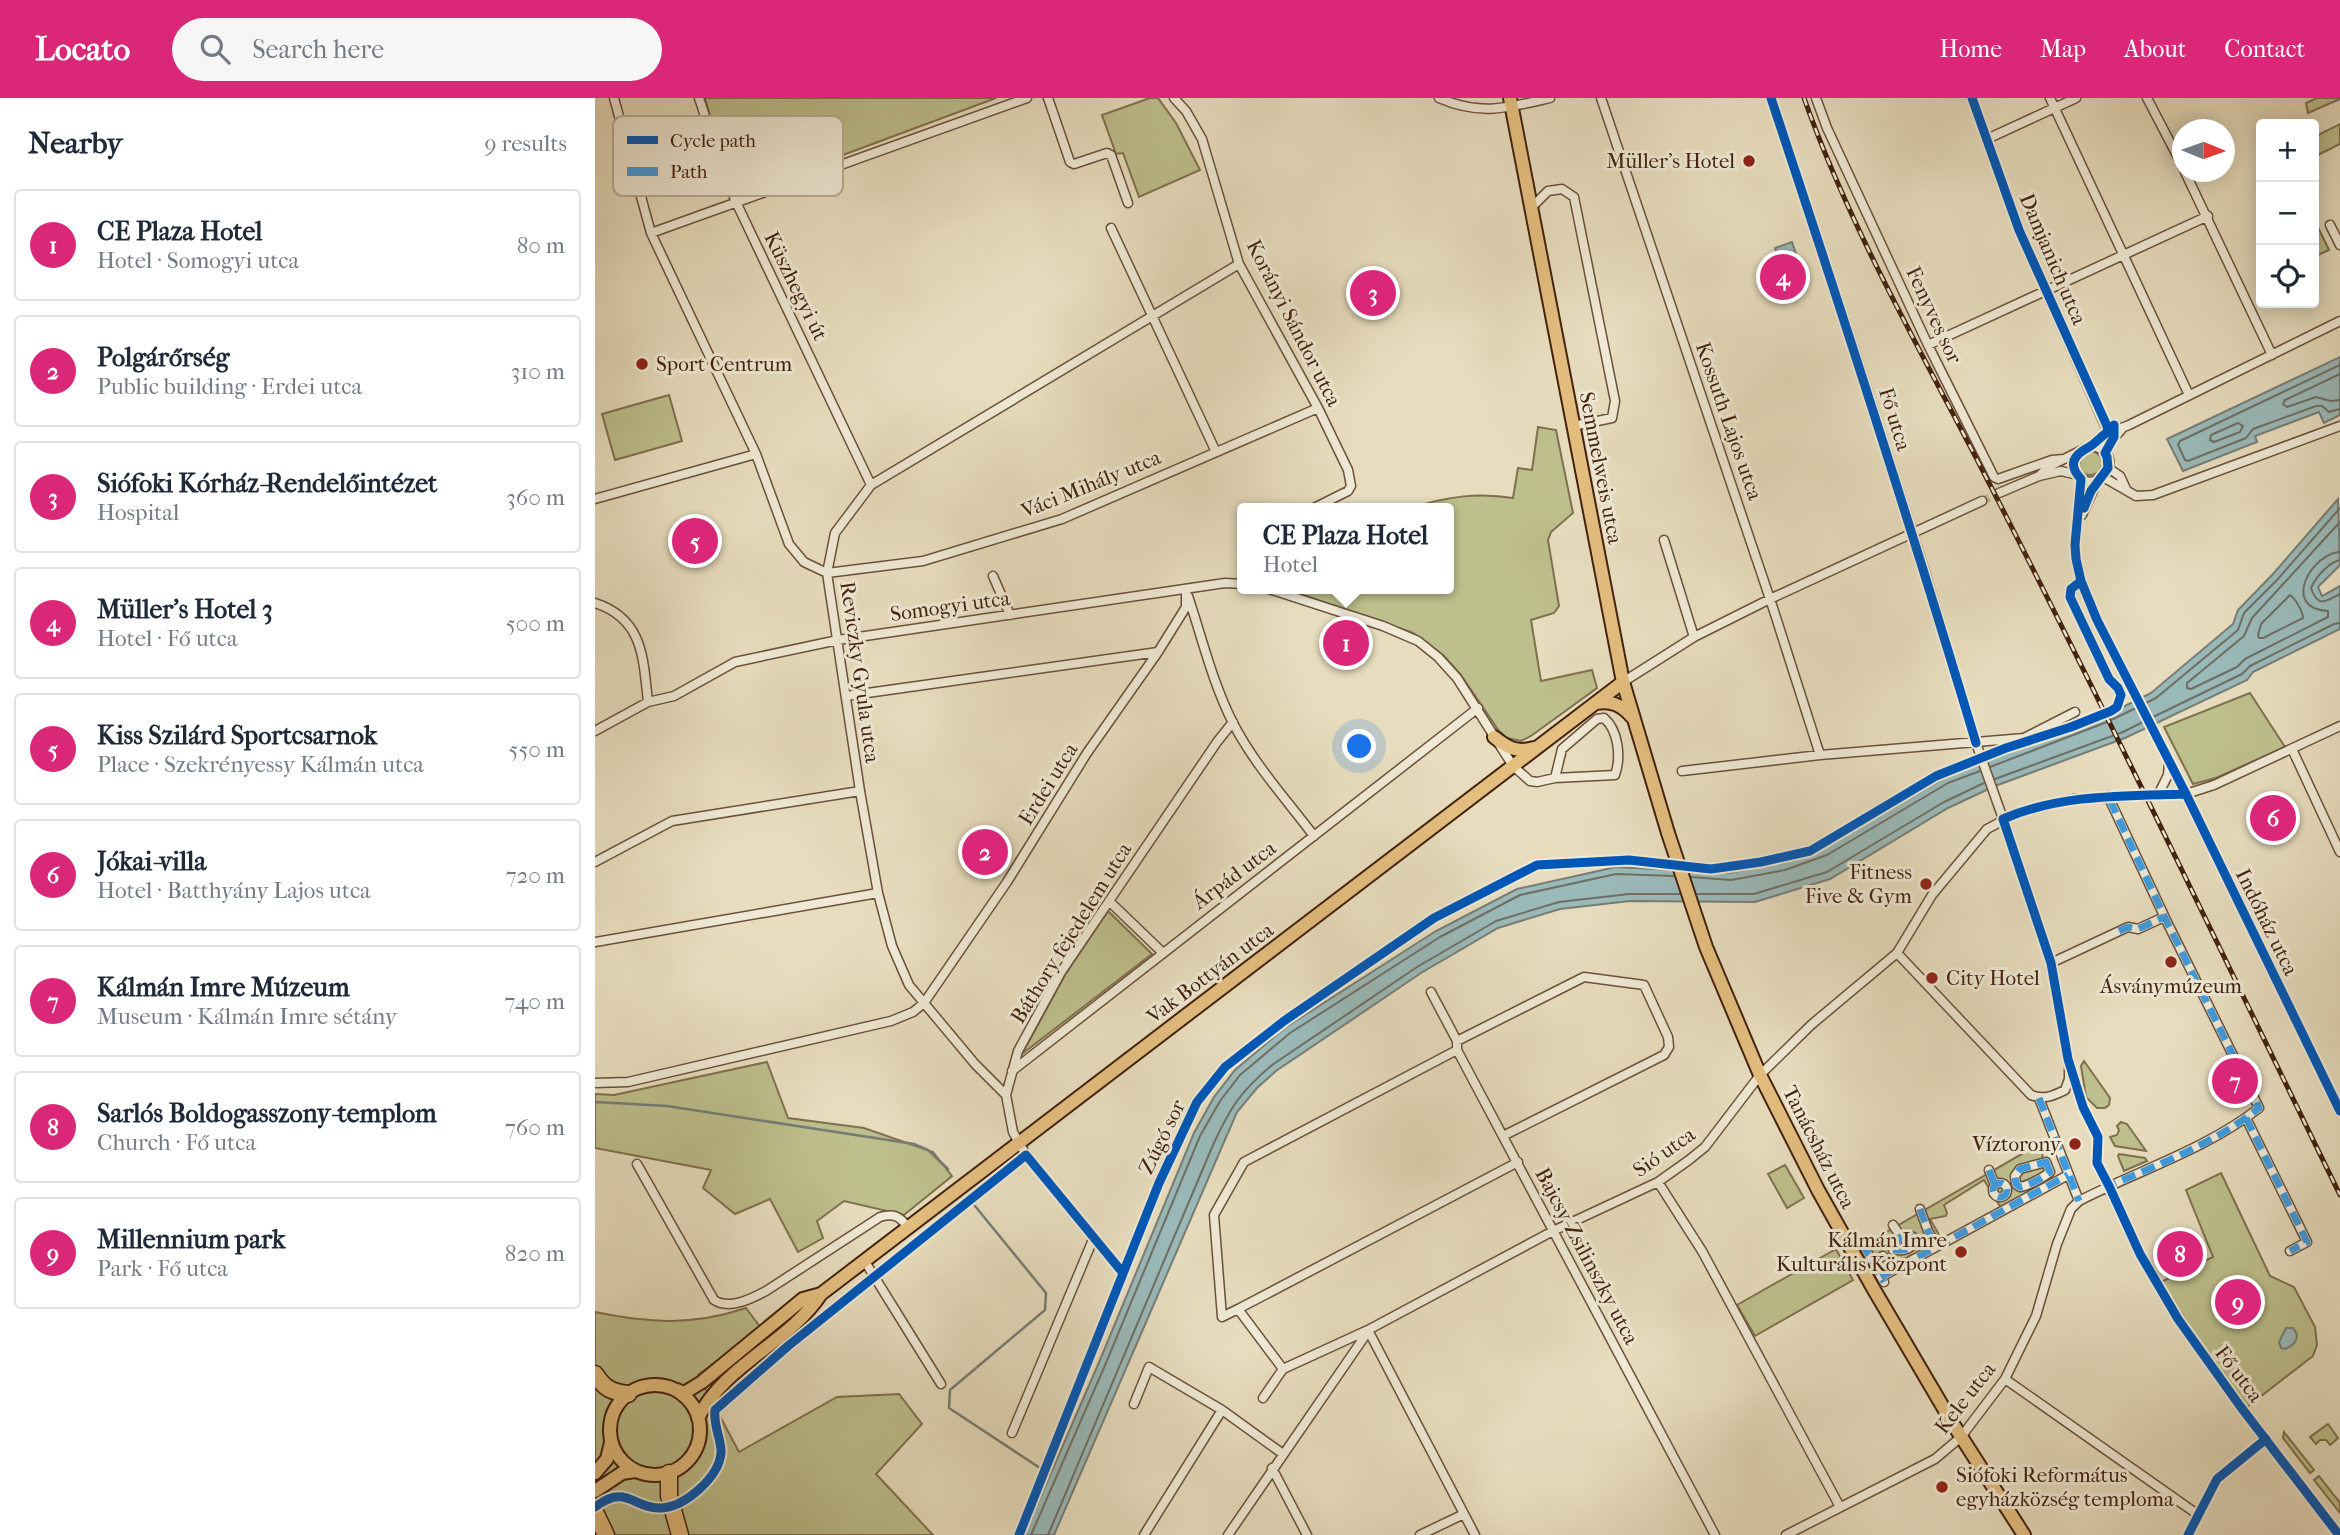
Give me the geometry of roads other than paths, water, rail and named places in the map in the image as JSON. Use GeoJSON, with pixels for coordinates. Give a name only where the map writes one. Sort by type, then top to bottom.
{"type":"FeatureCollection","features":[{"type":"Feature","properties":{"kind":"highway"},"geometry":{"type":"LineString","coordinates":[[595,1374],[610,1391],[628,1394]]}},
{"type":"Feature","properties":{"kind":"highway"},"geometry":{"type":"LineString","coordinates":[[669,1473],[669,1496],[680,1535]]}},
{"type":"Feature","properties":{"kind":"highway"},"geometry":{"type":"LineString","coordinates":[[595,1512],[606,1535]]}},
{"type":"Feature","properties":{"kind":"main road","name":"Semmelweis utca"},"geometry":{"type":"LineString","coordinates":[[1511,102],[1623,682],[1668,833]]}},
{"type":"Feature","properties":{"kind":"main road","name":"Vak Bottyán utca"},"geometry":{"type":"LineString","coordinates":[[698,1418],[705,1404],[723,1382],[810,1310],[821,1294],[1623,682]]}},
{"type":"Feature","properties":{"kind":"main road"},"geometry":{"type":"LineString","coordinates":[[1593,705],[1605,701],[1618,704],[1633,718]]}},
{"type":"Feature","properties":{"kind":"main road"},"geometry":{"type":"LineString","coordinates":[[1494,737],[1509,749],[1524,751],[1538,747]]}},
{"type":"Feature","properties":{"kind":"main road","name":"Tanácsház utca"},"geometry":{"type":"LineString","coordinates":[[1668,833],[1706,947],[1760,1075],[1850,1249],[1961,1437],[2024,1535]]}},
{"type":"Feature","properties":{"kind":"main road","name":"Vak Bottyán utca"},"geometry":{"type":"LineString","coordinates":[[675,1390],[684,1393],[702,1382],[803,1299],[821,1294]]}},
{"type":"Feature","properties":{"kind":"main road"},"geometry":{"type":"LineString","coordinates":[[595,1473],[607,1459],[612,1415],[628,1394],[639,1388],[651,1385],[675,1390],[686,1397],[698,1418],[699,1442],[682,1466],[669,1473],[646,1475],[635,1471],[623,1462],[611,1442]]}},
{"type":"Feature","properties":{"kind":"main road"},"geometry":{"type":"LineString","coordinates":[[595,1491],[622,1473],[635,1471]]}},
{"type":"Feature","properties":{"kind":"street"},"geometry":{"type":"LineString","coordinates":[[614,98],[619,116]]}},
{"type":"Feature","properties":{"kind":"street","name":"Küszhegyi út"},"geometry":{"type":"LineString","coordinates":[[699,98],[705,116]]}},
{"type":"Feature","properties":{"kind":"street"},"geometry":{"type":"LineString","coordinates":[[843,164],[1027,98]]}},
{"type":"Feature","properties":{"kind":"street"},"geometry":{"type":"LineString","coordinates":[[1048,98],[1070,162],[1074,164],[1107,153],[1111,155],[1129,203]]}},
{"type":"Feature","properties":{"kind":"street","name":"Korányi Sándor utca"},"geometry":{"type":"LineString","coordinates":[[1174,98],[1185,110],[1202,139],[1239,264],[1318,408],[1348,470],[1351,486],[1348,491],[1324,503]]}},
{"type":"Feature","properties":{"kind":"street"},"geometry":{"type":"LineString","coordinates":[[1439,98],[1469,108],[1496,110],[1511,102],[1550,98]]}},
{"type":"Feature","properties":{"kind":"street","name":"Kossuth Lajos utca"},"geometry":{"type":"LineString","coordinates":[[1601,98],[1820,755]]}},
{"type":"Feature","properties":{"kind":"street","name":"Fő utca"},"geometry":{"type":"LineString","coordinates":[[1771,98],[1912,532],[1976,743],[2003,819]]}},
{"type":"Feature","properties":{"kind":"street","name":"Fenyves sor"},"geometry":{"type":"LineString","coordinates":[[1816,98],[1827,128],[1928,345],[1994,477],[1998,479],[2052,460],[2064,459]]}},
{"type":"Feature","properties":{"kind":"street","name":"Damjanich utca"},"geometry":{"type":"LineString","coordinates":[[1972,98],[2019,230],[2108,432]]}},
{"type":"Feature","properties":{"kind":"street"},"geometry":{"type":"LineString","coordinates":[[2050,98],[2189,395]]}},
{"type":"Feature","properties":{"kind":"street"},"geometry":{"type":"LineString","coordinates":[[1987,139],[2076,98]]}},
{"type":"Feature","properties":{"kind":"street"},"geometry":{"type":"LineString","coordinates":[[2147,98],[2172,146]]}},
{"type":"Feature","properties":{"kind":"street"},"geometry":{"type":"LineString","coordinates":[[2190,182],[2271,355]]}},
{"type":"Feature","properties":{"kind":"street"},"geometry":{"type":"LineString","coordinates":[[1531,208],[1548,191],[1562,189],[1574,197],[1615,401],[1612,418],[1573,426]]}},
{"type":"Feature","properties":{"kind":"street"},"geometry":{"type":"LineString","coordinates":[[641,196],[651,233],[756,454],[789,544],[804,562],[827,573]]}},
{"type":"Feature","properties":{"kind":"street","name":"Küszhegyi út"},"geometry":{"type":"LineString","coordinates":[[734,196],[871,485]]}},
{"type":"Feature","properties":{"kind":"street"},"geometry":{"type":"LineString","coordinates":[[651,233],[753,196]]}},
{"type":"Feature","properties":{"kind":"street"},"geometry":{"type":"LineString","coordinates":[[1928,345],[2207,216]]}},
{"type":"Feature","properties":{"kind":"street"},"geometry":{"type":"LineString","coordinates":[[2330,225],[2340,246]]}},
{"type":"Feature","properties":{"kind":"street"},"geometry":{"type":"LineString","coordinates":[[1111,228],[1216,452]]}},
{"type":"Feature","properties":{"kind":"street","name":"Reviczky Gyula utca"},"geometry":{"type":"LineString","coordinates":[[1006,1095],[975,1064],[909,985],[892,946],[878,893],[860,791],[827,573],[835,533],[871,485],[1239,264]]}},
{"type":"Feature","properties":{"kind":"street"},"geometry":{"type":"LineString","coordinates":[[2105,453],[2116,434],[2129,425],[2340,321]]}},
{"type":"Feature","properties":{"kind":"street","name":"Váci Mihály utca"},"geometry":{"type":"LineString","coordinates":[[827,573],[923,561],[1062,519],[1318,408]]}},
{"type":"Feature","properties":{"kind":"street"},"geometry":{"type":"LineString","coordinates":[[2039,476],[2048,467],[2090,446],[2108,432],[2129,425]]}},
{"type":"Feature","properties":{"kind":"street"},"geometry":{"type":"LineString","coordinates":[[1999,493],[2039,476],[2061,471],[2087,481],[2100,479],[2136,496],[2153,495],[2340,426]]}},
{"type":"Feature","properties":{"kind":"street"},"geometry":{"type":"LineString","coordinates":[[2077,531],[2091,491],[2108,468],[2108,457],[2105,453],[2090,446]]}},
{"type":"Feature","properties":{"kind":"street"},"geometry":{"type":"LineString","coordinates":[[2077,531],[2079,477],[2074,465],[2080,451]]}},
{"type":"Feature","properties":{"kind":"street"},"geometry":{"type":"LineString","coordinates":[[595,499],[756,454]]}},
{"type":"Feature","properties":{"kind":"street"},"geometry":{"type":"LineString","coordinates":[[2108,468],[2120,476],[2126,489]]}},
{"type":"Feature","properties":{"kind":"street"},"geometry":{"type":"LineString","coordinates":[[1623,682],[1694,637],[1982,500]]}},
{"type":"Feature","properties":{"kind":"street","name":"Indóház utca"},"geometry":{"type":"LineString","coordinates":[[2077,531],[2076,559],[2081,581],[2097,620],[2186,794],[2340,1111]]}},
{"type":"Feature","properties":{"kind":"street"},"geometry":{"type":"LineString","coordinates":[[1664,540],[1694,637]]}},
{"type":"Feature","properties":{"kind":"street"},"geometry":{"type":"LineString","coordinates":[[993,576],[1010,615]]}},
{"type":"Feature","properties":{"kind":"street","name":"Somogyi utca"},"geometry":{"type":"LineString","coordinates":[[595,731],[648,702],[674,696],[735,662],[838,640],[1225,583],[1237,584]]}},
{"type":"Feature","properties":{"kind":"street"},"geometry":{"type":"LineString","coordinates":[[1186,589],[1233,722],[1256,760],[1314,836]]}},
{"type":"Feature","properties":{"kind":"street","name":"Erdei utca"},"geometry":{"type":"LineString","coordinates":[[595,1083],[628,1082],[857,1030],[913,1012],[924,1003],[1007,882],[1087,753],[1158,652],[1186,607],[1186,589]]}},
{"type":"Feature","properties":{"kind":"street"},"geometry":{"type":"LineString","coordinates":[[1284,594],[1383,626],[1418,641],[1438,657],[1457,678],[1513,766],[1530,781],[1615,775],[1620,754],[1610,723],[1604,718],[1597,719],[1562,750],[1555,778]]}},
{"type":"Feature","properties":{"kind":"street"},"geometry":{"type":"LineString","coordinates":[[595,603],[626,620],[639,639],[648,702]]}},
{"type":"Feature","properties":{"kind":"street"},"geometry":{"type":"LineString","coordinates":[[846,696],[1158,652]]}},
{"type":"Feature","properties":{"kind":"street","name":"Árpád utca"},"geometry":{"type":"LineString","coordinates":[[1012,1071],[1478,708]]}},
{"type":"Feature","properties":{"kind":"street"},"geometry":{"type":"LineString","coordinates":[[1682,771],[1820,755],[2024,738],[2075,712]]}},
{"type":"Feature","properties":{"kind":"street","name":"Báthory fejedelem utca"},"geometry":{"type":"LineString","coordinates":[[1123,1273],[1025,1154],[1013,1132],[1006,1095],[1018,1051],[1061,972],[1233,722]]}},
{"type":"Feature","properties":{"kind":"street","name":"Sió utca"},"geometry":{"type":"LineString","coordinates":[[1283,1369],[1368,1330],[1553,1231],[1658,1182],[1705,1147],[1760,1075],[1811,1025],[1897,953],[1948,872],[1984,832],[2003,819],[2035,807],[2061,802],[2108,796],[2186,794],[2214,785],[2340,726]]}},
{"type":"Feature","properties":{"kind":"street"},"geometry":{"type":"LineString","coordinates":[[2292,749],[2340,852]]}},
{"type":"Feature","properties":{"kind":"street"},"geometry":{"type":"LineString","coordinates":[[2158,795],[2165,785],[2169,763]]}},
{"type":"Feature","properties":{"kind":"street"},"geometry":{"type":"LineString","coordinates":[[595,862],[672,821],[860,791]]}},
{"type":"Feature","properties":{"kind":"street"},"geometry":{"type":"LineString","coordinates":[[1897,953],[2035,1097],[2079,1201],[2177,1157],[2246,1118],[2259,1108],[2164,917],[2108,796]]}},
{"type":"Feature","properties":{"kind":"street"},"geometry":{"type":"LineString","coordinates":[[2003,819],[2050,963],[2068,1059],[2069,1079],[2065,1090],[2051,1097],[2035,1097]]}},
{"type":"Feature","properties":{"kind":"street"},"geometry":{"type":"LineString","coordinates":[[595,942],[878,893]]}},
{"type":"Feature","properties":{"kind":"street"},"geometry":{"type":"LineString","coordinates":[[1109,901],[1162,952]]}},
{"type":"Feature","properties":{"kind":"street"},"geometry":{"type":"LineString","coordinates":[[2050,963],[2119,931],[2138,929],[2164,917]]}},
{"type":"Feature","properties":{"kind":"street"},"geometry":{"type":"LineString","coordinates":[[1503,1136],[1664,1055],[1669,1047],[1668,1037],[1644,985],[1584,977],[1244,1162],[1214,1215],[1222,1317],[1518,1162]]}},
{"type":"Feature","properties":{"kind":"street","name":"Bajcsy-Zsilinszky utca"},"geometry":{"type":"LineString","coordinates":[[1431,992],[1503,1136],[1715,1535]]}},
{"type":"Feature","properties":{"kind":"street","name":"Fő utca"},"geometry":{"type":"LineString","coordinates":[[2068,1059],[2083,1107],[2098,1137],[2097,1163],[2102,1178],[2109,1186],[2140,1254],[2178,1319],[2339,1535]]}},
{"type":"Feature","properties":{"kind":"street"},"geometry":{"type":"LineString","coordinates":[[2246,1118],[2307,1242],[2290,1251]]}},
{"type":"Feature","properties":{"kind":"street"},"geometry":{"type":"LineString","coordinates":[[2046,1162],[2050,1171],[2038,1177],[2032,1184],[2017,1184],[2015,1176],[2020,1169],[2034,1164],[2046,1162]]}},
{"type":"Feature","properties":{"kind":"street"},"geometry":{"type":"LineString","coordinates":[[637,1164],[714,1300],[720,1304],[727,1305],[751,1299],[766,1292],[880,1217],[889,1214],[897,1216],[908,1227]]}},
{"type":"Feature","properties":{"kind":"street"},"geometry":{"type":"LineString","coordinates":[[2034,1164],[2038,1177]]}},
{"type":"Feature","properties":{"kind":"street"},"geometry":{"type":"LineString","coordinates":[[1989,1170],[1995,1185],[2000,1183],[2005,1186],[2004,1196],[2012,1205]]}},
{"type":"Feature","properties":{"kind":"street"},"geometry":{"type":"LineString","coordinates":[[1862,1243],[1883,1279],[1937,1246],[2068,1175]]}},
{"type":"Feature","properties":{"kind":"street"},"geometry":{"type":"LineString","coordinates":[[1658,1182],[1702,1251],[1840,1507]]}},
{"type":"Feature","properties":{"kind":"street"},"geometry":{"type":"LineString","coordinates":[[2024,1186],[2029,1196]]}},
{"type":"Feature","properties":{"kind":"street","name":"Kele utca"},"geometry":{"type":"LineString","coordinates":[[1786,1535],[1935,1460],[1961,1437],[2005,1379],[2036,1316],[2057,1244],[2071,1209],[2079,1201]]}},
{"type":"Feature","properties":{"kind":"street"},"geometry":{"type":"LineString","coordinates":[[1920,1209],[1937,1246]]}},
{"type":"Feature","properties":{"kind":"street"},"geometry":{"type":"LineString","coordinates":[[1893,1225],[1901,1237]]}},
{"type":"Feature","properties":{"kind":"street"},"geometry":{"type":"LineString","coordinates":[[1907,1234],[1913,1237],[1914,1243],[1902,1251],[1894,1250],[1901,1237],[1907,1234]]}},
{"type":"Feature","properties":{"kind":"street"},"geometry":{"type":"LineString","coordinates":[[1012,1433],[1094,1237]]}},
{"type":"Feature","properties":{"kind":"street"},"geometry":{"type":"LineString","coordinates":[[1907,1249],[1914,1259]]}},
{"type":"Feature","properties":{"kind":"street"},"geometry":{"type":"LineString","coordinates":[[1873,1262],[1884,1255]]}},
{"type":"Feature","properties":{"kind":"street"},"geometry":{"type":"LineString","coordinates":[[864,1260],[941,1384]]}},
{"type":"Feature","properties":{"kind":"street"},"geometry":{"type":"LineString","coordinates":[[1238,1309],[1283,1369],[1263,1398]]}},
{"type":"Feature","properties":{"kind":"street"},"geometry":{"type":"LineString","coordinates":[[1228,1535],[1368,1330],[1475,1535]]}},
{"type":"Feature","properties":{"kind":"street"},"geometry":{"type":"LineString","coordinates":[[1353,1352],[1355,1336]]}},
{"type":"Feature","properties":{"kind":"street"},"geometry":{"type":"LineString","coordinates":[[1134,1404],[1149,1367],[1222,1410],[1283,1454]]}},
{"type":"Feature","properties":{"kind":"street"},"geometry":{"type":"LineString","coordinates":[[2005,1379],[2197,1514]]}},
{"type":"Feature","properties":{"kind":"street"},"geometry":{"type":"LineString","coordinates":[[1144,1535],[1222,1410]]}},
{"type":"Feature","properties":{"kind":"street"},"geometry":{"type":"LineString","coordinates":[[2188,1535],[2217,1479],[2266,1439]]}},
{"type":"Feature","properties":{"kind":"street"},"geometry":{"type":"LineString","coordinates":[[1272,1468],[1307,1535]]}},
{"type":"Feature","properties":{"kind":"street"},"geometry":{"type":"LineString","coordinates":[[1420,1535],[1464,1514]]}},
{"type":"Feature","properties":{"kind":"water"},"geometry":{"type":"Polygon","coordinates":[[[1792,242],[1796,254],[1779,260],[1775,248],[1792,242]]]}},
{"type":"Feature","properties":{"kind":"water"},"geometry":{"type":"Polygon","coordinates":[[[2340,357],[2340,415],[2324,423],[2319,412],[2255,436],[2257,442],[2183,471],[2167,439],[2340,357]]]}},
{"type":"Feature","properties":{"kind":"water"},"geometry":{"type":"Polygon","coordinates":[[[2338,499],[2340,565],[2318,587],[2322,596],[2340,586],[2340,629],[2253,672],[2247,680],[2125,738],[1995,786],[1948,808],[1830,879],[1755,902],[1630,901],[1560,909],[1498,928],[1421,973],[1276,1071],[1237,1112],[1054,1535],[1024,1535],[1194,1133],[1214,1097],[1235,1070],[1286,1027],[1436,931],[1517,889],[1616,867],[1729,873],[1783,863],[1825,848],[1946,777],[2105,716],[2151,693],[2233,624],[2238,610],[2338,499]]]}},
{"type":"Feature","properties":{"kind":"water"},"geometry":{"type":"Polygon","coordinates":[[[2286,1328],[2293,1328],[2297,1338],[2284,1349],[2279,1342],[2286,1328]]]}},
{"type":"Feature","properties":{"kind":"waterway"},"geometry":{"type":"LineString","coordinates":[[595,1102],[667,1106],[914,1144],[928,1150],[948,1169]]}},
{"type":"Feature","properties":{"kind":"waterway"},"geometry":{"type":"LineString","coordinates":[[975,1206],[1046,1293],[1045,1310],[950,1390],[949,1408],[1040,1468]]}},
{"type":"Feature","properties":{"kind":"tunnel"},"geometry":{"type":"LineString","coordinates":[[1982,501],[1999,493]]}},
{"type":"Feature","properties":{"kind":"railway"},"geometry":{"type":"LineString","coordinates":[[1804,98],[1843,196],[1866,244],[2077,657],[2340,1195]]}},
{"type":"Feature","properties":{"kind":"place","name":"Müller's Hotel"},"geometry":{"type":"Point","coordinates":[1749,161]}},
{"type":"Feature","properties":{"kind":"place","name":"Müller's Hotel 3"},"geometry":{"type":"Point","coordinates":[1783,277]}},
{"type":"Feature","properties":{"kind":"place","name":"Siófoki Kórház-Rendelőintézet"},"geometry":{"type":"Point","coordinates":[1373,293]}},
{"type":"Feature","properties":{"kind":"place","name":"Sport Centrum"},"geometry":{"type":"Point","coordinates":[642,364]}},
{"type":"Feature","properties":{"kind":"place","name":"Kiss Szilárd Sportcsarnok"},"geometry":{"type":"Point","coordinates":[695,541]}},
{"type":"Feature","properties":{"kind":"place","name":"CE Plaza Hotel"},"geometry":{"type":"Point","coordinates":[1346,643]}},
{"type":"Feature","properties":{"kind":"place","name":"Jókai-villa"},"geometry":{"type":"Point","coordinates":[2273,818]}},
{"type":"Feature","properties":{"kind":"place","name":"Polgárőrség"},"geometry":{"type":"Point","coordinates":[985,852]}},
{"type":"Feature","properties":{"kind":"place","name":"Fitness Five & Gym"},"geometry":{"type":"Point","coordinates":[1926,884]}},
{"type":"Feature","properties":{"kind":"place","name":"Ásványmúzeum"},"geometry":{"type":"Point","coordinates":[2171,962]}},
{"type":"Feature","properties":{"kind":"place","name":"City Hotel"},"geometry":{"type":"Point","coordinates":[1932,978]}},
{"type":"Feature","properties":{"kind":"place","name":"Kálmán Imre Múzeum"},"geometry":{"type":"Point","coordinates":[2235,1081]}},
{"type":"Feature","properties":{"kind":"place","name":"Víztorony"},"geometry":{"type":"Point","coordinates":[2075,1144]}},
{"type":"Feature","properties":{"kind":"place","name":"Kálmán Imre Kulturális Központ"},"geometry":{"type":"Point","coordinates":[1961,1252]}},
{"type":"Feature","properties":{"kind":"place","name":"Sarlós Boldogasszony-templom"},"geometry":{"type":"Point","coordinates":[2180,1254]}},
{"type":"Feature","properties":{"kind":"place","name":"Millennium park"},"geometry":{"type":"Point","coordinates":[2238,1302]}},
{"type":"Feature","properties":{"kind":"place","name":"Siófoki Református egyházközség temploma"},"geometry":{"type":"Point","coordinates":[1942,1487]}}]}
